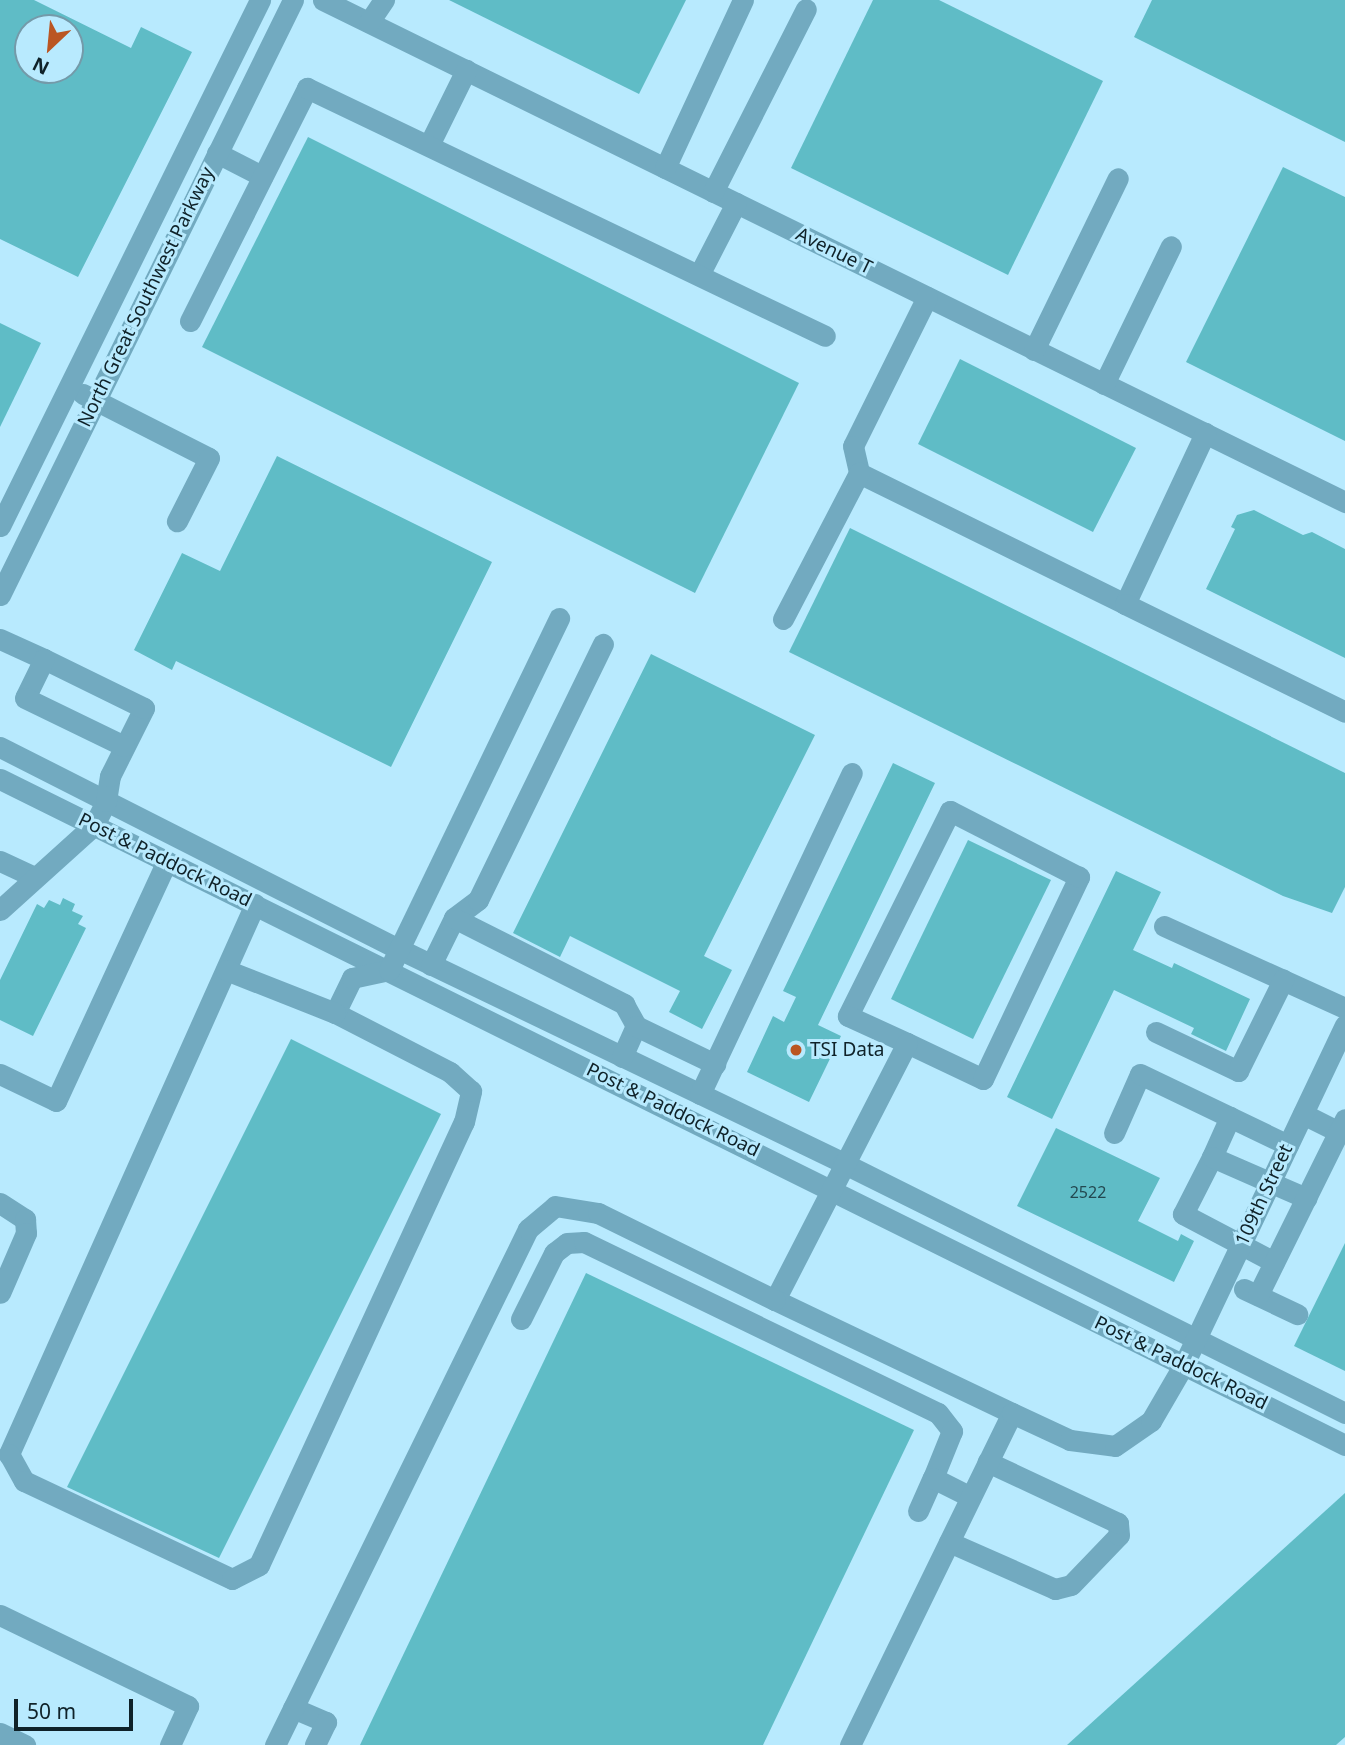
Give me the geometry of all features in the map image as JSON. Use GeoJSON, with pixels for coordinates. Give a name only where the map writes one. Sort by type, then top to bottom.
{"type":"FeatureCollection","features":[{"type":"Feature","properties":{"kind":"street","name":"North Great Southwest Parkway"},"geometry":{"type":"LineString","coordinates":[[0,526],[7,495],[69,387],[260,0]]}},
{"type":"Feature","properties":{"kind":"street","name":"North Great Southwest Parkway"},"geometry":{"type":"LineString","coordinates":[[0,595],[293,0]]}},
{"type":"Feature","properties":{"kind":"street","name":"Avenue T"},"geometry":{"type":"LineString","coordinates":[[323,0],[1345,502]]}},
{"type":"Feature","properties":{"kind":"street"},"geometry":{"type":"LineString","coordinates":[[369,22],[384,0]]}},
{"type":"Feature","properties":{"kind":"street"},"geometry":{"type":"LineString","coordinates":[[665,168],[743,0]]}},
{"type":"Feature","properties":{"kind":"street"},"geometry":{"type":"LineString","coordinates":[[713,192],[806,9]]}},
{"type":"Feature","properties":{"kind":"street"},"geometry":{"type":"LineString","coordinates":[[429,145],[466,70]]}},
{"type":"Feature","properties":{"kind":"street"},"geometry":{"type":"LineString","coordinates":[[190,321],[307,88],[825,336]]}},
{"type":"Feature","properties":{"kind":"street"},"geometry":{"type":"LineString","coordinates":[[218,153],[262,176]]}},
{"type":"Feature","properties":{"kind":"street"},"geometry":{"type":"LineString","coordinates":[[1034,350],[1118,178]]}},
{"type":"Feature","properties":{"kind":"street"},"geometry":{"type":"LineString","coordinates":[[699,275],[736,203]]}},
{"type":"Feature","properties":{"kind":"street"},"geometry":{"type":"LineString","coordinates":[[1104,384],[1171,246]]}},
{"type":"Feature","properties":{"kind":"street"},"geometry":{"type":"LineString","coordinates":[[783,619],[859,472],[853,446],[927,297]]}},
{"type":"Feature","properties":{"kind":"street"},"geometry":{"type":"LineString","coordinates":[[69,387],[209,458],[177,521]]}},
{"type":"Feature","properties":{"kind":"street"},"geometry":{"type":"LineString","coordinates":[[1125,604],[1205,433]]}},
{"type":"Feature","properties":{"kind":"street"},"geometry":{"type":"LineString","coordinates":[[859,472],[1345,712]]}},
{"type":"Feature","properties":{"kind":"street"},"geometry":{"type":"LineString","coordinates":[[335,1013],[352,978],[389,970],[559,618]]}},
{"type":"Feature","properties":{"kind":"street"},"geometry":{"type":"LineString","coordinates":[[0,639],[144,708],[110,776],[106,801],[94,825],[0,910]]}},
{"type":"Feature","properties":{"kind":"street"},"geometry":{"type":"LineString","coordinates":[[430,965],[454,918],[478,900],[603,644]]}},
{"type":"Feature","properties":{"kind":"street"},"geometry":{"type":"LineString","coordinates":[[44,659],[25,698],[124,746]]}},
{"type":"Feature","properties":{"kind":"street","name":"Post & Paddock Road"},"geometry":{"type":"LineString","coordinates":[[0,747],[430,965],[844,1163],[1345,1413]]}},
{"type":"Feature","properties":{"kind":"street"},"geometry":{"type":"LineString","coordinates":[[700,1094],[852,773]]}},
{"type":"Feature","properties":{"kind":"street","name":"Post & Paddock Road"},"geometry":{"type":"LineString","coordinates":[[0,779],[831,1187],[1345,1445]]}},
{"type":"Feature","properties":{"kind":"street"},"geometry":{"type":"LineString","coordinates":[[950,811],[1079,877],[983,1079],[907,1043],[848,1016],[950,811]]}},
{"type":"Feature","properties":{"kind":"street"},"geometry":{"type":"LineString","coordinates":[[0,861],[35,877]]}},
{"type":"Feature","properties":{"kind":"street"},"geometry":{"type":"LineString","coordinates":[[0,1074],[56,1101],[167,861]]}},
{"type":"Feature","properties":{"kind":"street"},"geometry":{"type":"LineString","coordinates":[[226,970],[335,1013],[450,1072],[471,1091],[464,1122],[260,1565],[232,1579],[24,1481],[9,1454],[255,904]]}},
{"type":"Feature","properties":{"kind":"street"},"geometry":{"type":"LineString","coordinates":[[454,918],[624,1004],[636,1027],[715,1064]]}},
{"type":"Feature","properties":{"kind":"street"},"geometry":{"type":"LineString","coordinates":[[1164,926],[1345,1008]]}},
{"type":"Feature","properties":{"kind":"street"},"geometry":{"type":"LineString","coordinates":[[1156,1032],[1238,1071],[1283,980]]}},
{"type":"Feature","properties":{"kind":"street","name":"109th Street"},"geometry":{"type":"LineString","coordinates":[[275,1745],[506,1271],[528,1229],[555,1206],[598,1213],[1070,1440],[1115,1446],[1151,1422],[1184,1364],[1303,1114],[1339,1052],[1345,1025]]}},
{"type":"Feature","properties":{"kind":"street"},"geometry":{"type":"LineString","coordinates":[[622,1057],[636,1027]]}},
{"type":"Feature","properties":{"kind":"street"},"geometry":{"type":"LineString","coordinates":[[775,1300],[907,1043]]}},
{"type":"Feature","properties":{"kind":"street"},"geometry":{"type":"LineString","coordinates":[[1114,1132],[1140,1074],[1288,1145]]}},
{"type":"Feature","properties":{"kind":"street"},"geometry":{"type":"LineString","coordinates":[[1297,1314],[1251,1292],[1274,1262],[1342,1125],[1303,1114]]}},
{"type":"Feature","properties":{"kind":"street"},"geometry":{"type":"LineString","coordinates":[[1230,1117],[1183,1214],[1274,1262]]}},
{"type":"Feature","properties":{"kind":"street"},"geometry":{"type":"LineString","coordinates":[[1212,1157],[1306,1198]]}},
{"type":"Feature","properties":{"kind":"street"},"geometry":{"type":"LineString","coordinates":[[0,1203],[25,1219],[26,1233],[0,1293]]}},
{"type":"Feature","properties":{"kind":"street"},"geometry":{"type":"LineString","coordinates":[[522,1319],[554,1253],[567,1243],[584,1242],[938,1413],[952,1431],[918,1511]]}},
{"type":"Feature","properties":{"kind":"street"},"geometry":{"type":"LineString","coordinates":[[506,1271],[537,1286]]}},
{"type":"Feature","properties":{"kind":"street"},"geometry":{"type":"LineString","coordinates":[[850,1745],[1012,1413]]}},
{"type":"Feature","properties":{"kind":"street"},"geometry":{"type":"LineString","coordinates":[[949,1542],[1055,1589],[1071,1585],[1119,1535],[1118,1523],[988,1462]]}},
{"type":"Feature","properties":{"kind":"street"},"geometry":{"type":"LineString","coordinates":[[933,1478],[971,1497]]}},
{"type":"Feature","properties":{"kind":"street"},"geometry":{"type":"LineString","coordinates":[[0,1615],[188,1706],[170,1745]]}},
{"type":"Feature","properties":{"kind":"street"},"geometry":{"type":"LineString","coordinates":[[293,1708],[326,1722],[315,1745]]}},
{"type":"Feature","properties":{"kind":"street"},"geometry":{"type":"LineString","coordinates":[[0,1733],[25,1745]]}},
{"type":"Feature","properties":{"kind":"building"},"geometry":{"type":"Polygon","coordinates":[[[0,0],[34,0],[62,14],[14,14],[14,84],[84,84],[84,25],[131,48],[141,27],[192,52],[78,277],[0,239],[0,0]]]}},
{"type":"Feature","properties":{"kind":"building"},"geometry":{"type":"Polygon","coordinates":[[[449,0],[686,0],[639,94],[449,0]]]}},
{"type":"Feature","properties":{"kind":"building"},"geometry":{"type":"Polygon","coordinates":[[[873,0],[939,0],[1103,81],[1008,275],[791,168],[873,0]]]}},
{"type":"Feature","properties":{"kind":"building"},"geometry":{"type":"Polygon","coordinates":[[[1152,0],[1345,0],[1345,142],[1134,37],[1152,0]]]}},
{"type":"Feature","properties":{"kind":"building"},"geometry":{"type":"Polygon","coordinates":[[[308,137],[799,383],[695,593],[202,347],[308,137]]]}},
{"type":"Feature","properties":{"kind":"building"},"geometry":{"type":"Polygon","coordinates":[[[1283,167],[1345,197],[1345,441],[1186,362],[1283,167]]]}},
{"type":"Feature","properties":{"kind":"building"},"geometry":{"type":"Polygon","coordinates":[[[0,323],[41,343],[0,427],[0,323]]]}},
{"type":"Feature","properties":{"kind":"building"},"geometry":{"type":"Polygon","coordinates":[[[960,359],[1136,448],[1093,532],[918,444],[960,359]]]}},
{"type":"Feature","properties":{"kind":"building"},"geometry":{"type":"Polygon","coordinates":[[[277,456],[492,562],[391,767],[176,661],[172,670],[134,650],[182,553],[220,571],[277,456]]]}},
{"type":"Feature","properties":{"kind":"building"},"geometry":{"type":"Polygon","coordinates":[[[1254,510],[1303,535],[1312,532],[1345,549],[1345,658],[1206,589],[1235,529],[1231,527],[1237,515],[1254,510]]]}},
{"type":"Feature","properties":{"kind":"building"},"geometry":{"type":"Polygon","coordinates":[[[850,528],[1345,773],[1345,887],[1332,913],[1283,896],[789,652],[850,528]]]}},
{"type":"Feature","properties":{"kind":"building"},"geometry":{"type":"Polygon","coordinates":[[[651,654],[815,735],[704,956],[732,970],[702,1029],[669,1012],[680,991],[570,936],[560,957],[513,933],[651,654]]]}},
{"type":"Feature","properties":{"kind":"building"},"geometry":{"type":"Polygon","coordinates":[[[893,763],[935,783],[818,1025],[841,1036],[809,1102],[747,1072],[773,1016],[784,1022],[796,997],[783,991],[893,763]]]}},
{"type":"Feature","properties":{"kind":"building"},"geometry":{"type":"Polygon","coordinates":[[[968,840],[1051,880],[973,1039],[891,999],[968,840]]]}},
{"type":"Feature","properties":{"kind":"building"},"geometry":{"type":"Polygon","coordinates":[[[1116,871],[1161,892],[1133,950],[1172,968],[1174,963],[1250,999],[1226,1051],[1191,1034],[1194,1028],[1114,990],[1052,1119],[1007,1097],[1116,871]]]}},
{"type":"Feature","properties":{"kind":"building"},"geometry":{"type":"Polygon","coordinates":[[[63,898],[75,904],[72,911],[83,916],[78,924],[86,928],[33,1036],[0,1020],[0,980],[37,904],[44,908],[49,900],[60,905],[63,898]]]}},
{"type":"Feature","properties":{"kind":"building"},"geometry":{"type":"Polygon","coordinates":[[[291,1039],[441,1114],[219,1558],[67,1487],[291,1039]]]}},
{"type":"Feature","properties":{"kind":"building"},"geometry":{"type":"Polygon","coordinates":[[[1056,1128],[1160,1178],[1138,1221],[1178,1241],[1181,1234],[1194,1241],[1174,1282],[1017,1206],[1056,1128]]]}},
{"type":"Feature","properties":{"kind":"building"},"geometry":{"type":"Polygon","coordinates":[[[1345,1243],[1345,1371],[1294,1346],[1345,1243]]]}},
{"type":"Feature","properties":{"kind":"building"},"geometry":{"type":"Polygon","coordinates":[[[586,1273],[914,1430],[763,1745],[360,1745],[586,1273]]]}},
{"type":"Feature","properties":{"kind":"building"},"geometry":{"type":"Polygon","coordinates":[[[1345,1493],[1345,1737],[1336,1745],[1067,1745],[1345,1493]]]}},
{"type":"Feature","properties":{"kind":"place","name":"TSI Data"},"geometry":{"type":"Point","coordinates":[796,1050]}}]}
